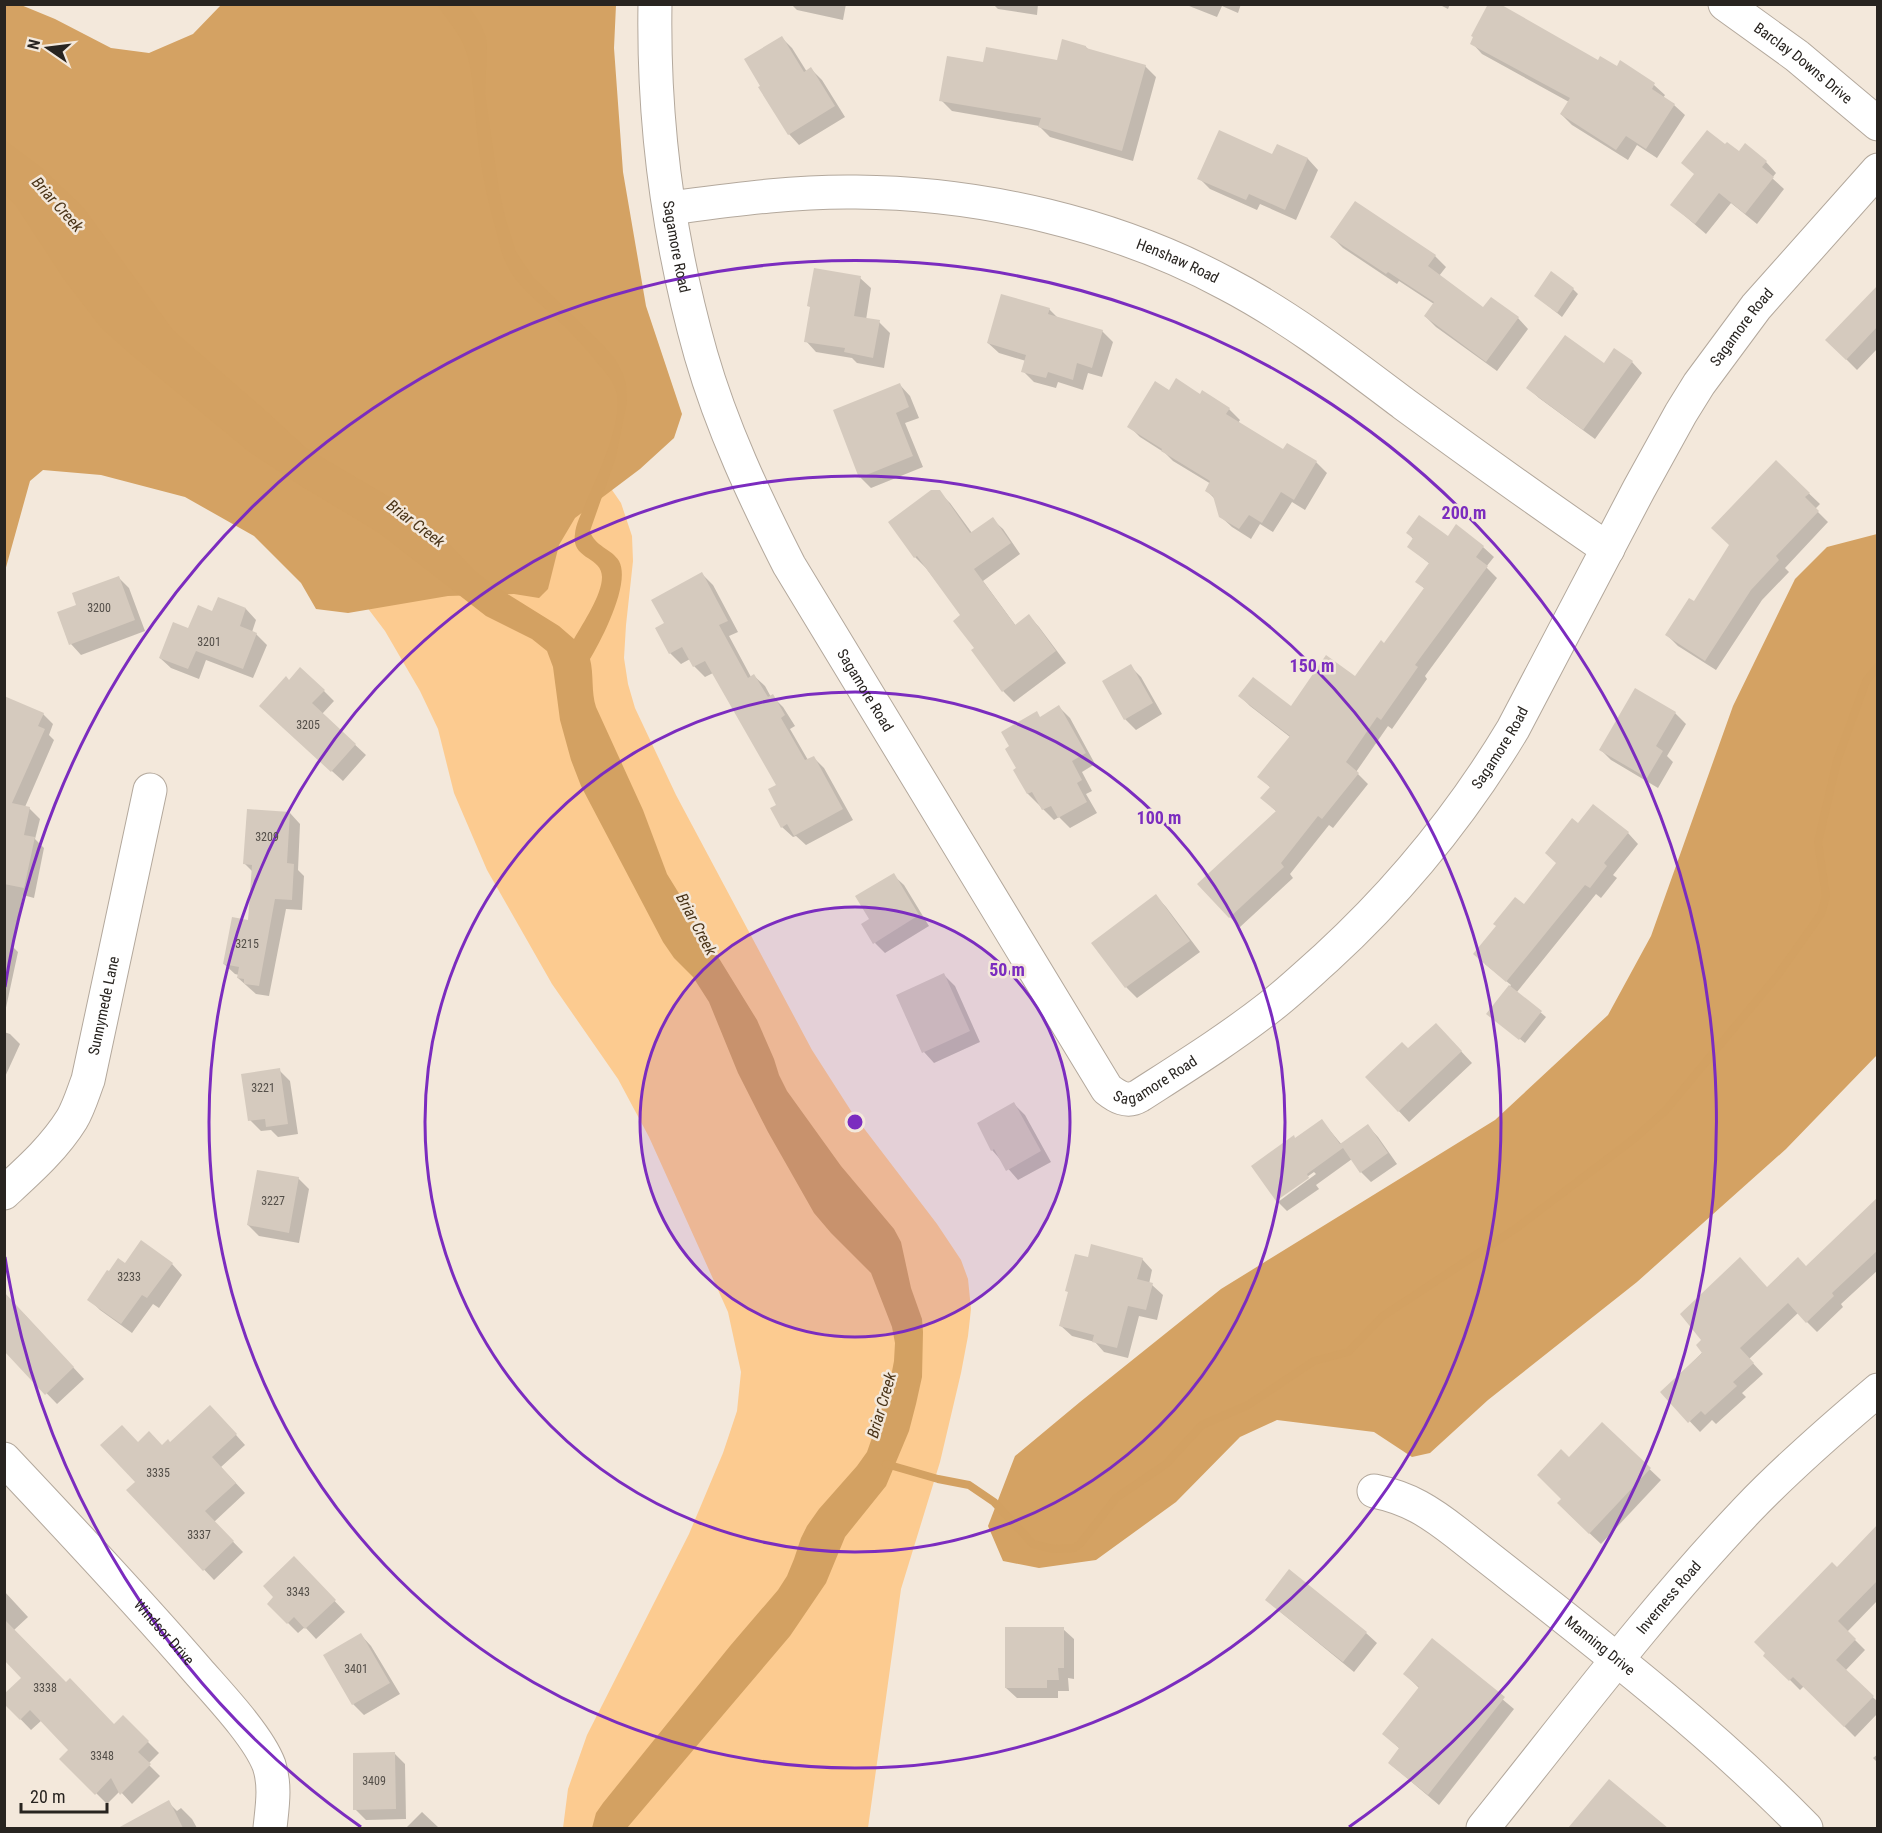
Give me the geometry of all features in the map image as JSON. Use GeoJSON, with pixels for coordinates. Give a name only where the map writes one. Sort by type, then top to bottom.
{"type":"FeatureCollection","features":[{"type":"Feature","properties":{"kind":"street","name":"Sagamore Road"},"geometry":{"type":"LineString","coordinates":[[655,4],[655,75],[659,121],[678,262],[705,368],[727,428],[776,541],[1107,1089],[1119,1097],[1131,1100],[1214,1048],[1270,1007],[1348,937],[1400,883],[1450,824],[1492,766],[1527,705],[1681,413],[1707,373],[1763,299],[1878,170]]}},
{"type":"Feature","properties":{"kind":"street","name":"Barclay Downs Drive"},"geometry":{"type":"LineString","coordinates":[[1725,4],[1797,56],[1878,124]]}},
{"type":"Feature","properties":{"kind":"street","name":"Henshaw Road"},"geometry":{"type":"LineString","coordinates":[[670,208],[803,193],[854,192],[924,195],[1037,214],[1070,222],[1140,245],[1227,283],[1291,321],[1525,492],[1608,549]]}},
{"type":"Feature","properties":{"kind":"street","name":"Sunnymede Lane"},"geometry":{"type":"LineString","coordinates":[[4,1193],[36,1165],[60,1136],[72,1119],[88,1080],[150,790]]}},
{"type":"Feature","properties":{"kind":"street","name":"Inverness Road"},"geometry":{"type":"LineString","coordinates":[[1483,1828],[1697,1565],[1803,1455],[1878,1390]]}},
{"type":"Feature","properties":{"kind":"street","name":"Windsor Drive"},"geometry":{"type":"LineString","coordinates":[[4,1459],[163,1630],[250,1734],[269,1766],[273,1802],[270,1828]]}},
{"type":"Feature","properties":{"kind":"street","name":"Manning Drive"},"geometry":{"type":"LineString","coordinates":[[1374,1491],[1406,1499],[1436,1517],[1619,1659],[1726,1751],[1806,1828]]}},
{"type":"Feature","properties":{"kind":"shaded area"},"geometry":{"type":"Polygon","coordinates":[[[5,5],[21,5],[55,19],[111,48],[149,53],[193,34],[221,5],[616,5],[614,48],[623,172],[646,306],[682,414],[674,438],[640,469],[575,518],[559,545],[548,589],[539,598],[514,594],[448,596],[348,613],[316,609],[301,583],[254,536],[185,497],[101,475],[43,470],[30,481],[5,571],[5,5]]]}},
{"type":"Feature","properties":{"kind":"shaded area"},"geometry":{"type":"Polygon","coordinates":[[[592,461],[621,503],[632,536],[633,561],[624,658],[635,708],[676,795],[812,1050],[853,1114],[937,1224],[961,1260],[968,1279],[971,1309],[961,1373],[940,1462],[901,1589],[868,1828],[563,1828],[568,1789],[587,1735],[689,1534],[723,1453],[737,1411],[741,1372],[728,1312],[649,1137],[618,1079],[552,984],[487,870],[454,793],[438,729],[420,691],[385,631],[335,565],[592,461]]]}},
{"type":"Feature","properties":{"kind":"shaded area"},"geometry":{"type":"Polygon","coordinates":[[[1877,534],[1877,1055],[1786,1149],[1637,1282],[1488,1400],[1430,1453],[1412,1457],[1374,1432],[1277,1420],[1240,1437],[1176,1502],[1096,1560],[1039,1568],[1003,1561],[988,1526],[1015,1456],[1221,1289],[1495,1120],[1608,1015],[1651,936],[1733,706],[1795,579],[1827,547],[1877,534]]]}},
{"type":"Feature","properties":{"kind":"water","name":"Briar Creek"},"geometry":{"type":"Polygon","coordinates":[[[437,5],[468,5],[486,37],[485,93],[499,190],[516,252],[533,277],[615,359],[626,385],[627,402],[616,457],[590,531],[595,540],[616,557],[622,571],[614,611],[590,659],[596,707],[643,810],[667,874],[757,1020],[787,1091],[841,1166],[894,1229],[901,1242],[911,1288],[922,1319],[922,1377],[909,1431],[886,1486],[845,1537],[826,1583],[790,1636],[627,1828],[592,1828],[596,1813],[603,1803],[778,1590],[787,1576],[807,1526],[867,1452],[888,1392],[894,1361],[895,1343],[892,1327],[871,1273],[814,1213],[738,1073],[709,1002],[693,977],[674,958],[663,942],[581,786],[560,720],[553,667],[547,651],[532,639],[486,616],[379,533],[248,451],[128,352],[101,328],[63,278],[16,206],[5,194],[5,140],[41,167],[83,207],[173,330],[306,448],[393,499],[433,527],[475,571],[490,583],[559,626],[574,639],[591,609],[601,584],[601,570],[578,549],[575,534],[614,431],[618,403],[616,391],[609,377],[588,352],[521,286],[505,261],[482,169],[469,61],[460,38],[437,5]]]}},
{"type":"Feature","properties":{"kind":"building"},"geometry":{"type":"Polygon","coordinates":[[[1488,4],[1500,4],[1598,60],[1600,56],[1617,66],[1620,60],[1655,83],[1652,89],[1675,104],[1646,149],[1626,136],[1616,150],[1560,114],[1570,98],[1470,44],[1473,37],[1471,36],[1488,4]]]}},
{"type":"Feature","properties":{"kind":"building"},"geometry":{"type":"Polygon","coordinates":[[[782,36],[804,72],[811,67],[835,106],[788,135],[758,87],[760,86],[744,59],[782,36]]]}},
{"type":"Feature","properties":{"kind":"building"},"geometry":{"type":"Polygon","coordinates":[[[1062,39],[1146,65],[1122,151],[1038,127],[1041,118],[939,101],[947,56],[983,62],[986,47],[1057,60],[1062,39]]]}},
{"type":"Feature","properties":{"kind":"building"},"geometry":{"type":"Polygon","coordinates":[[[1219,130],[1272,154],[1277,144],[1308,158],[1285,210],[1249,194],[1246,200],[1197,179],[1219,130]]]}},
{"type":"Feature","properties":{"kind":"building"},"geometry":{"type":"Polygon","coordinates":[[[1707,130],[1725,144],[1727,142],[1739,151],[1745,143],[1767,161],[1762,167],[1774,177],[1745,214],[1719,193],[1695,224],[1670,205],[1694,174],[1681,163],[1707,130]]]}},
{"type":"Feature","properties":{"kind":"building"},"geometry":{"type":"Polygon","coordinates":[[[1355,201],[1436,255],[1428,266],[1483,307],[1491,297],[1519,317],[1486,362],[1424,316],[1434,302],[1330,237],[1355,201]]]}},
{"type":"Feature","properties":{"kind":"building"},"geometry":{"type":"Polygon","coordinates":[[[814,268],[861,276],[854,316],[880,320],[873,358],[844,352],[845,348],[804,342],[810,307],[807,306],[814,268]]]}},
{"type":"Feature","properties":{"kind":"building"},"geometry":{"type":"Polygon","coordinates":[[[1551,271],[1574,288],[1557,313],[1534,296],[1551,271]]]}},
{"type":"Feature","properties":{"kind":"building"},"geometry":{"type":"Polygon","coordinates":[[[1878,285],[1878,326],[1846,360],[1825,340],[1878,285]]]}},
{"type":"Feature","properties":{"kind":"building"},"geometry":{"type":"Polygon","coordinates":[[[1001,294],[1050,308],[1048,314],[1103,330],[1092,368],[1077,363],[1073,380],[1048,372],[1046,378],[1021,372],[1026,355],[987,343],[1001,294]]]}},
{"type":"Feature","properties":{"kind":"building"},"geometry":{"type":"Polygon","coordinates":[[[1565,335],[1604,363],[1614,348],[1633,361],[1583,430],[1526,388],[1565,335]]]}},
{"type":"Feature","properties":{"kind":"building"},"geometry":{"type":"Polygon","coordinates":[[[1176,378],[1200,394],[1202,390],[1230,408],[1226,414],[1283,449],[1287,443],[1317,461],[1294,500],[1281,492],[1262,523],[1249,515],[1239,529],[1219,517],[1213,496],[1205,491],[1210,481],[1127,427],[1155,381],[1169,390],[1176,378]]]}},
{"type":"Feature","properties":{"kind":"building"},"geometry":{"type":"Polygon","coordinates":[[[900,383],[909,407],[896,413],[913,456],[859,478],[833,410],[900,383]]]}},
{"type":"Feature","properties":{"kind":"building"},"geometry":{"type":"Polygon","coordinates":[[[1776,460],[1810,493],[1805,497],[1819,511],[1776,556],[1779,560],[1751,590],[1705,661],[1665,635],[1689,598],[1694,601],[1729,545],[1711,528],[1776,460]]]}},
{"type":"Feature","properties":{"kind":"building"},"geometry":{"type":"Polygon","coordinates":[[[931,490],[940,490],[970,533],[993,517],[1011,543],[974,569],[1015,625],[1029,614],[1056,651],[1002,692],[971,650],[974,648],[953,621],[960,615],[917,556],[914,558],[888,522],[931,490]]]}},
{"type":"Feature","properties":{"kind":"building"},"geometry":{"type":"Polygon","coordinates":[[[1419,515],[1448,536],[1456,524],[1484,546],[1476,557],[1488,566],[1415,665],[1418,667],[1381,720],[1377,717],[1346,762],[1359,773],[1322,819],[1318,816],[1281,863],[1284,867],[1229,918],[1197,884],[1276,811],[1260,798],[1270,787],[1257,777],[1290,736],[1238,696],[1253,677],[1291,706],[1326,655],[1355,676],[1381,640],[1384,643],[1424,588],[1415,582],[1429,563],[1407,547],[1413,538],[1406,533],[1419,515]]]}},
{"type":"Feature","properties":{"kind":"building"},"geometry":{"type":"Polygon","coordinates":[[[702,572],[728,621],[719,625],[748,678],[754,674],[768,697],[773,694],[785,715],[781,718],[805,760],[814,756],[843,809],[794,836],[787,824],[781,828],[770,808],[776,805],[768,789],[776,785],[705,661],[693,667],[682,647],[669,654],[655,628],[664,623],[651,600],[702,572]]]}},
{"type":"Feature","properties":{"kind":"building"},"geometry":{"type":"Polygon","coordinates":[[[119,576],[135,620],[69,645],[57,612],[76,605],[72,593],[119,576]]]}},
{"type":"Feature","properties":{"kind":"building"},"geometry":{"type":"Polygon","coordinates":[[[218,597],[246,608],[240,626],[257,633],[243,669],[196,651],[188,669],[159,658],[173,622],[188,628],[198,605],[212,611],[218,597]]]}},
{"type":"Feature","properties":{"kind":"building"},"geometry":{"type":"Polygon","coordinates":[[[1131,664],[1153,703],[1124,720],[1102,681],[1131,664]]]}},
{"type":"Feature","properties":{"kind":"building"},"geometry":{"type":"Polygon","coordinates":[[[300,667],[325,690],[312,703],[356,744],[331,772],[259,706],[286,676],[289,680],[300,667]]]}},
{"type":"Feature","properties":{"kind":"building"},"geometry":{"type":"Polygon","coordinates":[[[1635,688],[1676,712],[1656,746],[1663,751],[1647,778],[1599,750],[1635,688]]]}},
{"type":"Feature","properties":{"kind":"building"},"geometry":{"type":"Polygon","coordinates":[[[4,696],[44,713],[38,726],[45,729],[12,803],[30,807],[24,835],[35,837],[24,888],[4,884],[4,696]]]}},
{"type":"Feature","properties":{"kind":"building"},"geometry":{"type":"Polygon","coordinates":[[[1059,705],[1086,753],[1072,761],[1082,780],[1077,783],[1087,802],[1058,818],[1051,806],[1042,810],[1032,792],[1027,794],[1013,770],[1016,768],[1005,749],[1009,746],[1001,732],[1037,711],[1040,717],[1059,705]]]}},
{"type":"Feature","properties":{"kind":"building"},"geometry":{"type":"Polygon","coordinates":[[[1593,804],[1629,832],[1604,863],[1607,866],[1590,888],[1585,885],[1506,982],[1473,954],[1496,926],[1493,924],[1515,897],[1524,904],[1556,863],[1545,853],[1572,818],[1578,823],[1593,804]]]}},
{"type":"Feature","properties":{"kind":"building"},"geometry":{"type":"Polygon","coordinates":[[[247,809],[290,812],[287,863],[294,864],[292,900],[275,899],[259,986],[244,984],[244,979],[237,978],[239,967],[223,964],[232,917],[248,920],[252,865],[243,864],[247,809]]]}},
{"type":"Feature","properties":{"kind":"building"},"geometry":{"type":"Polygon","coordinates":[[[894,873],[919,915],[873,944],[861,924],[869,919],[855,896],[894,873]]]}},
{"type":"Feature","properties":{"kind":"building"},"geometry":{"type":"Polygon","coordinates":[[[1156,894],[1190,941],[1125,988],[1091,943],[1156,894]]]}},
{"type":"Feature","properties":{"kind":"building"},"geometry":{"type":"Polygon","coordinates":[[[944,973],[970,1031],[922,1053],[896,995],[944,973]]]}},
{"type":"Feature","properties":{"kind":"building"},"geometry":{"type":"Polygon","coordinates":[[[1509,985],[1542,1011],[1519,1040],[1486,1014],[1509,985]]]}},
{"type":"Feature","properties":{"kind":"building"},"geometry":{"type":"Polygon","coordinates":[[[1436,1023],[1462,1051],[1398,1112],[1365,1077],[1402,1042],[1408,1048],[1436,1023]]]}},
{"type":"Feature","properties":{"kind":"building"},"geometry":{"type":"Polygon","coordinates":[[[280,1068],[288,1124],[266,1127],[265,1119],[248,1121],[241,1074],[280,1068]]]}},
{"type":"Feature","properties":{"kind":"building"},"geometry":{"type":"Polygon","coordinates":[[[1014,1102],[1041,1151],[1006,1171],[994,1149],[991,1151],[977,1123],[1014,1102]]]}},
{"type":"Feature","properties":{"kind":"building"},"geometry":{"type":"Polygon","coordinates":[[[1322,1119],[1340,1144],[1368,1124],[1388,1153],[1360,1173],[1343,1148],[1307,1174],[1309,1178],[1276,1201],[1251,1166],[1294,1135],[1295,1138],[1322,1119]]]}},
{"type":"Feature","properties":{"kind":"building"},"geometry":{"type":"Polygon","coordinates":[[[257,1170],[299,1177],[289,1233],[247,1225],[257,1170]]]}},
{"type":"Feature","properties":{"kind":"building"},"geometry":{"type":"Polygon","coordinates":[[[1878,1197],[1878,1250],[1832,1293],[1834,1296],[1806,1323],[1788,1303],[1740,1348],[1754,1363],[1733,1382],[1737,1386],[1705,1415],[1701,1411],[1688,1423],[1660,1392],[1702,1353],[1696,1345],[1701,1340],[1680,1314],[1740,1257],[1767,1287],[1798,1257],[1806,1266],[1878,1197]]]}},
{"type":"Feature","properties":{"kind":"building"},"geometry":{"type":"Polygon","coordinates":[[[141,1240],[173,1263],[147,1298],[142,1295],[121,1324],[87,1300],[107,1270],[109,1271],[118,1258],[125,1263],[141,1240]]]}},
{"type":"Feature","properties":{"kind":"building"},"geometry":{"type":"Polygon","coordinates":[[[1091,1244],[1143,1258],[1137,1279],[1153,1283],[1146,1310],[1128,1306],[1117,1348],[1092,1342],[1094,1335],[1059,1326],[1075,1254],[1088,1257],[1091,1244]]]}},
{"type":"Feature","properties":{"kind":"building"},"geometry":{"type":"Polygon","coordinates":[[[4,1292],[74,1367],[45,1395],[4,1351],[4,1292]]]}},
{"type":"Feature","properties":{"kind":"building"},"geometry":{"type":"Polygon","coordinates":[[[210,1405],[237,1434],[212,1457],[236,1483],[205,1511],[234,1541],[203,1571],[126,1490],[135,1482],[100,1445],[122,1425],[138,1442],[149,1431],[162,1445],[168,1439],[170,1442],[210,1405]]]}},
{"type":"Feature","properties":{"kind":"building"},"geometry":{"type":"Polygon","coordinates":[[[1602,1422],[1651,1468],[1589,1534],[1557,1503],[1561,1499],[1537,1475],[1561,1449],[1569,1457],[1602,1422]]]}},
{"type":"Feature","properties":{"kind":"building"},"geometry":{"type":"Polygon","coordinates":[[[1878,1524],[1878,1580],[1838,1621],[1856,1639],[1836,1660],[1874,1696],[1844,1727],[1793,1677],[1789,1681],[1763,1656],[1765,1653],[1754,1642],[1832,1562],[1837,1567],[1878,1524]]]}},
{"type":"Feature","properties":{"kind":"building"},"geometry":{"type":"Polygon","coordinates":[[[294,1556],[336,1600],[305,1629],[294,1617],[287,1624],[267,1604],[273,1597],[263,1586],[294,1556]]]}},
{"type":"Feature","properties":{"kind":"building"},"geometry":{"type":"Polygon","coordinates":[[[1289,1569],[1367,1632],[1343,1662],[1265,1600],[1289,1569]]]}},
{"type":"Feature","properties":{"kind":"building"},"geometry":{"type":"Polygon","coordinates":[[[4,1619],[66,1682],[70,1678],[114,1724],[123,1715],[149,1741],[138,1752],[151,1764],[120,1795],[111,1778],[95,1795],[59,1759],[68,1750],[30,1710],[20,1720],[4,1704],[4,1694],[21,1678],[4,1660],[4,1619]]]}},
{"type":"Feature","properties":{"kind":"building"},"geometry":{"type":"Polygon","coordinates":[[[1005,1627],[1064,1627],[1064,1668],[1058,1668],[1059,1680],[1047,1680],[1047,1688],[1005,1688],[1005,1627]]]}},
{"type":"Feature","properties":{"kind":"building"},"geometry":{"type":"Polygon","coordinates":[[[361,1633],[390,1683],[352,1705],[323,1655],[361,1633]]]}},
{"type":"Feature","properties":{"kind":"building"},"geometry":{"type":"Polygon","coordinates":[[[1432,1638],[1505,1697],[1428,1795],[1388,1763],[1399,1748],[1382,1734],[1419,1687],[1403,1674],[1432,1638]]]}},
{"type":"Feature","properties":{"kind":"building"},"geometry":{"type":"Polygon","coordinates":[[[395,1752],[396,1809],[353,1810],[353,1753],[395,1752]]]}},
{"type":"Feature","properties":{"kind":"building"},"geometry":{"type":"Polygon","coordinates":[[[1609,1779],[1668,1828],[1568,1828],[1609,1779]]]}},
{"type":"Feature","properties":{"kind":"building"},"geometry":{"type":"Polygon","coordinates":[[[169,1800],[183,1828],[118,1828],[169,1800]]]}},
{"type":"Feature","properties":{"kind":"waterway"},"geometry":{"type":"LineString","coordinates":[[886,1464],[969,1485],[994,1502],[1033,1544],[1053,1549],[1074,1548],[1080,1544],[1116,1498],[1166,1464],[1202,1425],[1248,1405],[1314,1361],[1348,1352],[1383,1316],[1515,1229],[1635,1138],[1666,1110],[1777,976],[1821,914],[1826,896],[1818,842],[1837,761],[1866,681],[1878,666]]}}]}
